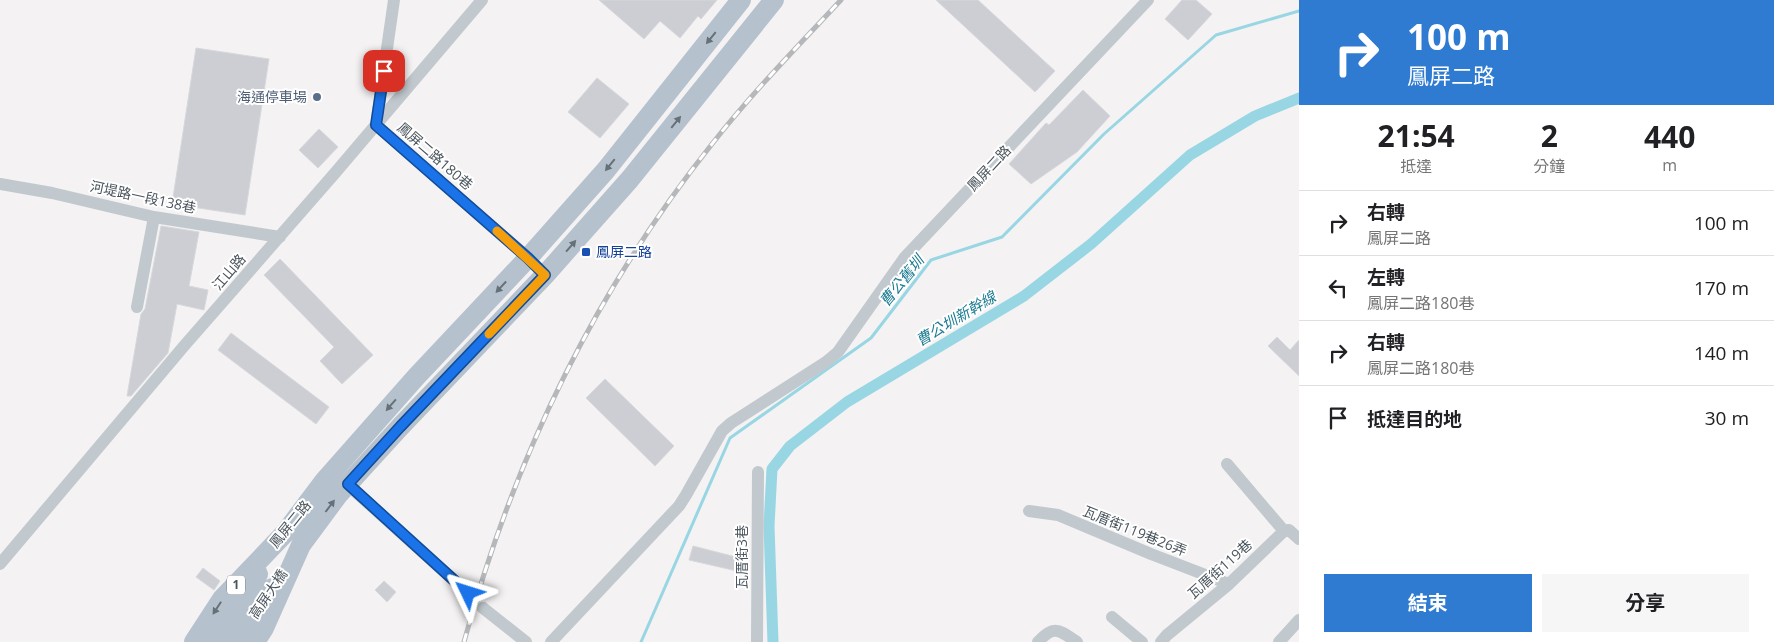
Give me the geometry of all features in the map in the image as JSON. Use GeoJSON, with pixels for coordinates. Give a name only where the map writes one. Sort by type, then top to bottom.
{"type":"FeatureCollection","features":[{"type":"Feature","properties":{"kind":"main road","name":"鳳屏二路"},"geometry":{"type":"LineString","coordinates":[[255,642],[264,628],[301,545],[348,484],[545,275],[630,179],[774,0]]}},
{"type":"Feature","properties":{"kind":"main road","name":"鳳屏二路"},"geometry":{"type":"LineString","coordinates":[[194,642],[222,599],[285,533],[325,480],[416,377],[528,258],[606,170],[737,6]]}},
{"type":"Feature","properties":{"kind":"main road"},"geometry":{"type":"LineString","coordinates":[[737,6],[751,29]]}},
{"type":"Feature","properties":{"kind":"main road","name":"高屏大橋"},"geometry":{"type":"LineString","coordinates":[[214,642],[285,533]]}},
{"type":"Feature","properties":{"kind":"main road","name":"高屏大橋"},"geometry":{"type":"LineString","coordinates":[[235,642],[301,545]]}},
{"type":"Feature","properties":{"kind":"street","name":"鳳屏二路180巷"},"geometry":{"type":"LineString","coordinates":[[394,0],[376,125],[545,275]]}},
{"type":"Feature","properties":{"kind":"street","name":"江山路"},"geometry":{"type":"LineString","coordinates":[[0,564],[184,346],[280,237],[482,0]]}},
{"type":"Feature","properties":{"kind":"street","name":"鳳屏二路"},"geometry":{"type":"LineString","coordinates":[[551,642],[678,506],[722,431],[731,423],[826,362],[838,352],[905,257],[1148,0]]}},
{"type":"Feature","properties":{"kind":"street","name":"河堤路一段138巷"},"geometry":{"type":"LineString","coordinates":[[0,184],[52,193],[154,216],[280,237]]}},
{"type":"Feature","properties":{"kind":"street"},"geometry":{"type":"LineString","coordinates":[[137,307],[154,216]]}},
{"type":"Feature","properties":{"kind":"street"},"geometry":{"type":"LineString","coordinates":[[1227,464],[1284,531],[1289,530],[1299,539]]}},
{"type":"Feature","properties":{"kind":"street","name":"瓦厝街3巷"},"geometry":{"type":"LineString","coordinates":[[757,642],[758,472]]}},
{"type":"Feature","properties":{"kind":"street"},"geometry":{"type":"LineString","coordinates":[[348,484],[468,593]]}},
{"type":"Feature","properties":{"kind":"street","name":"瓦厝街119巷26弄"},"geometry":{"type":"LineString","coordinates":[[1029,511],[1058,515],[1229,584]]}},
{"type":"Feature","properties":{"kind":"street","name":"瓦厝街119巷"},"geometry":{"type":"LineString","coordinates":[[1161,642],[1229,584],[1284,531]]}},
{"type":"Feature","properties":{"kind":"street"},"geometry":{"type":"LineString","coordinates":[[484,608],[526,642]]}},
{"type":"Feature","properties":{"kind":"street"},"geometry":{"type":"LineString","coordinates":[[1112,617],[1142,642]]}},
{"type":"Feature","properties":{"kind":"street"},"geometry":{"type":"LineString","coordinates":[[1279,642],[1299,620]]}},
{"type":"Feature","properties":{"kind":"street"},"geometry":{"type":"LineString","coordinates":[[1038,642],[1051,630],[1059,631],[1077,642]]}},
{"type":"Feature","properties":{"kind":"building"},"geometry":{"type":"Polygon","coordinates":[[[599,0],[717,0],[701,19],[698,16],[680,38],[660,21],[644,39],[599,0]]]}},
{"type":"Feature","properties":{"kind":"building"},"geometry":{"type":"Polygon","coordinates":[[[936,0],[978,0],[1055,71],[1035,92],[936,0]]]}},
{"type":"Feature","properties":{"kind":"building"},"geometry":{"type":"Polygon","coordinates":[[[1182,0],[1196,0],[1212,14],[1188,40],[1165,19],[1182,0]]]}},
{"type":"Feature","properties":{"kind":"building"},"geometry":{"type":"Polygon","coordinates":[[[196,48],[269,59],[245,215],[172,204],[196,48]]]}},
{"type":"Feature","properties":{"kind":"building"},"geometry":{"type":"Polygon","coordinates":[[[597,78],[629,104],[600,138],[568,112],[597,78]]]}},
{"type":"Feature","properties":{"kind":"building"},"geometry":{"type":"Polygon","coordinates":[[[1083,90],[1110,116],[1077,152],[1031,184],[1009,164],[1046,123],[1049,125],[1083,90]]]}},
{"type":"Feature","properties":{"kind":"building"},"geometry":{"type":"Polygon","coordinates":[[[319,129],[338,147],[318,168],[299,150],[319,129]]]}},
{"type":"Feature","properties":{"kind":"building"},"geometry":{"type":"Polygon","coordinates":[[[161,226],[199,232],[189,286],[208,290],[204,310],[177,304],[168,353],[131,396],[127,396],[141,314],[145,309],[161,226]]]}},
{"type":"Feature","properties":{"kind":"building"},"geometry":{"type":"Polygon","coordinates":[[[280,259],[373,355],[342,384],[320,361],[334,347],[264,275],[280,259]]]}},
{"type":"Feature","properties":{"kind":"building"},"geometry":{"type":"Polygon","coordinates":[[[231,333],[329,407],[316,424],[218,350],[231,333]]]}},
{"type":"Feature","properties":{"kind":"building"},"geometry":{"type":"Polygon","coordinates":[[[1277,337],[1290,350],[1299,340],[1299,376],[1268,346],[1277,337]]]}},
{"type":"Feature","properties":{"kind":"building"},"geometry":{"type":"Polygon","coordinates":[[[605,379],[674,446],[655,466],[586,398],[605,379]]]}},
{"type":"Feature","properties":{"kind":"building"},"geometry":{"type":"Polygon","coordinates":[[[693,546],[740,558],[737,571],[689,560],[693,546]]]}},
{"type":"Feature","properties":{"kind":"building"},"geometry":{"type":"Polygon","coordinates":[[[203,568],[220,581],[214,590],[196,577],[203,568]]]}},
{"type":"Feature","properties":{"kind":"building"},"geometry":{"type":"Polygon","coordinates":[[[384,581],[396,592],[387,602],[375,590],[384,581]]]}},
{"type":"Feature","properties":{"kind":"waterway","name":"曹公舊圳"},"geometry":{"type":"LineString","coordinates":[[641,642],[730,438],[871,338],[931,260],[1002,237],[1104,134],[1216,35],[1299,11]]}},
{"type":"Feature","properties":{"kind":"waterway","name":"曹公圳新幹線"},"geometry":{"type":"LineString","coordinates":[[773,642],[769,526],[772,469],[790,446],[847,402],[1024,296],[1091,244],[1190,155],[1255,116],[1299,98]]}},
{"type":"Feature","properties":{"kind":"tunnel"},"geometry":{"type":"LineString","coordinates":[[468,593],[483,608]]}},
{"type":"Feature","properties":{"kind":"railway"},"geometry":{"type":"LineString","coordinates":[[464,642],[484,575],[507,509],[533,444],[562,380],[595,318],[631,258],[670,200],[712,144],[759,88],[841,0]]}},
{"type":"Feature","properties":{"kind":"slow traffic"},"geometry":{"type":"LineString","coordinates":[[489,334],[545,275],[497,231]]}},
{"type":"Feature","properties":{"kind":"place","name":"海通停車場"},"geometry":{"type":"Point","coordinates":[317,97]}},
{"type":"Feature","properties":{"kind":"place","name":"鳳屏二路"},"geometry":{"type":"Point","coordinates":[586,252]}},
{"type":"Feature","properties":{"kind":"route"},"geometry":{"type":"LineString","coordinates":[[384,71],[376,125],[545,275],[348,484],[468,593]]}}]}
